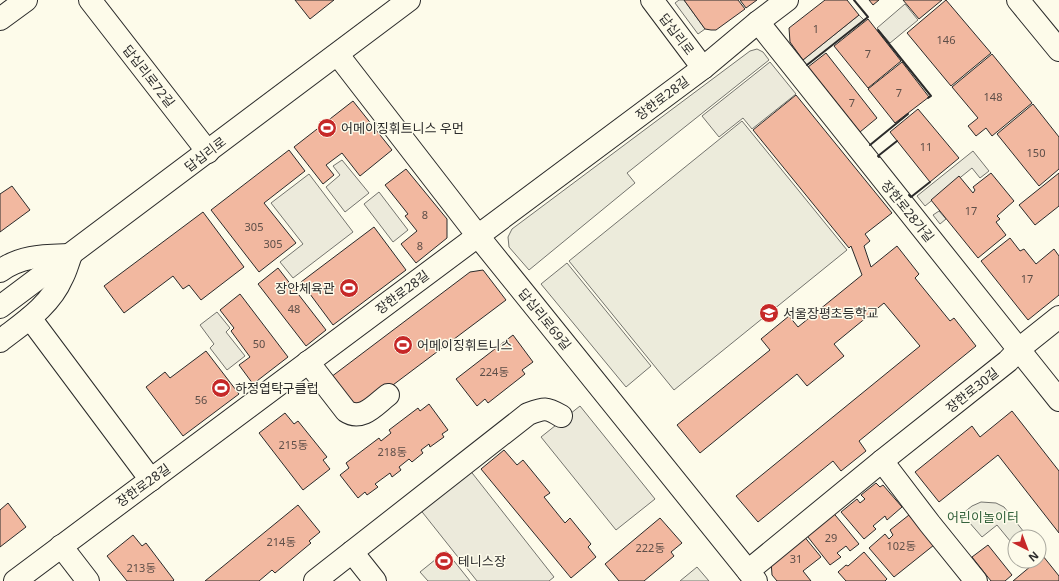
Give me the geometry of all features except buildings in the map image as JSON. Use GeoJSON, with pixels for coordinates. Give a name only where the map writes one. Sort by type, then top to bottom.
{"type":"FeatureCollection","features":[{"type":"Feature","properties":{"kind":"street"},"geometry":{"type":"LineString","coordinates":[[0,19],[26,0]]}},
{"type":"Feature","properties":{"kind":"street","name":"답십리로72길"},"geometry":{"type":"LineString","coordinates":[[90,0],[208,152]]}},
{"type":"Feature","properties":{"kind":"street","name":"답십리로"},"geometry":{"type":"LineString","coordinates":[[0,308],[410,0]]}},
{"type":"Feature","properties":{"kind":"street","name":"답십리로"},"geometry":{"type":"LineString","coordinates":[[652,0],[703,68]]}},
{"type":"Feature","properties":{"kind":"street","name":"장한로28길"},"geometry":{"type":"LineString","coordinates":[[15,581],[703,68],[787,0]]}},
{"type":"Feature","properties":{"kind":"street"},"geometry":{"type":"LineString","coordinates":[[1018,0],[1059,50]]}},
{"type":"Feature","properties":{"kind":"street","name":"장한로28가길"},"geometry":{"type":"LineString","coordinates":[[758,22],[1059,400]]}},
{"type":"Feature","properties":{"kind":"street","name":"답십리로69길"},"geometry":{"type":"LineString","coordinates":[[338,55],[478,236],[752,576]]}},
{"type":"Feature","properties":{"kind":"street"},"geometry":{"type":"LineString","coordinates":[[0,271],[18,261],[31,257],[71,255],[62,279],[39,310],[0,341]]}},
{"type":"Feature","properties":{"kind":"street","name":"장한로30길"},"geometry":{"type":"LineString","coordinates":[[752,576],[882,461],[1059,317]]}},
{"type":"Feature","properties":{"kind":"street"},"geometry":{"type":"LineString","coordinates":[[30,318],[151,480]]}},
{"type":"Feature","properties":{"kind":"street"},"geometry":{"type":"LineString","coordinates":[[308,362],[346,411],[352,415],[365,413],[388,395]]}},
{"type":"Feature","properties":{"kind":"street"},"geometry":{"type":"LineString","coordinates":[[315,581],[528,414],[540,409],[550,409],[561,416]]}},
{"type":"Feature","properties":{"kind":"street"},"geometry":{"type":"LineString","coordinates":[[882,461],[976,581]]}},
{"type":"Feature","properties":{"kind":"street"},"geometry":{"type":"LineString","coordinates":[[61,546],[88,581]]}},
{"type":"Feature","properties":{"kind":"street"},"geometry":{"type":"LineString","coordinates":[[352,552],[375,581]]}},
{"type":"Feature","properties":{"kind":"green space"},"geometry":{"type":"Polygon","coordinates":[[[757,49],[763,52],[769,60],[627,173],[635,183],[529,270],[509,247],[508,237],[512,229],[750,51],[757,49]]]}},
{"type":"Feature","properties":{"kind":"green space"},"geometry":{"type":"Polygon","coordinates":[[[742,121],[847,250],[674,390],[569,261],[742,121]]]}},
{"type":"Feature","properties":{"kind":"green space"},"geometry":{"type":"Polygon","coordinates":[[[567,263],[651,366],[626,387],[541,284],[567,263]]]}},
{"type":"Feature","properties":{"kind":"green space","name":"어린이놀이터"},"geometry":{"type":"Polygon","coordinates":[[[981,502],[996,503],[1004,507],[1022,529],[1007,529],[1007,537],[997,525],[982,537],[962,514],[972,506],[981,502]]]}},
{"type":"Feature","properties":{"kind":"green space","name":"테니스장"},"geometry":{"type":"Polygon","coordinates":[[[446,551],[470,581],[428,581],[420,572],[446,551]]]}},
{"type":"Feature","properties":{"kind":"green space"},"geometry":{"type":"Polygon","coordinates":[[[697,567],[709,581],[680,581],[697,567]]]}},
{"type":"Feature","properties":{"kind":"shaded area"},"geometry":{"type":"Polygon","coordinates":[[[679,0],[684,0],[705,29],[698,34],[675,3],[679,0]]]}},
{"type":"Feature","properties":{"kind":"shaded area"},"geometry":{"type":"Polygon","coordinates":[[[905,4],[918,20],[890,43],[877,28],[905,4]]]}},
{"type":"Feature","properties":{"kind":"shaded area"},"geometry":{"type":"Polygon","coordinates":[[[859,15],[864,20],[807,65],[803,60],[859,15]]]}},
{"type":"Feature","properties":{"kind":"shaded area"},"geometry":{"type":"Polygon","coordinates":[[[770,62],[796,94],[752,129],[743,118],[719,137],[702,116],[770,62]]]}},
{"type":"Feature","properties":{"kind":"shaded area"},"geometry":{"type":"Polygon","coordinates":[[[973,151],[989,171],[980,178],[972,168],[925,206],[917,196],[973,151]]]}},
{"type":"Feature","properties":{"kind":"shaded area"},"geometry":{"type":"Polygon","coordinates":[[[342,160],[369,193],[345,212],[326,187],[340,175],[333,166],[342,160]]]}},
{"type":"Feature","properties":{"kind":"shaded area"},"geometry":{"type":"Polygon","coordinates":[[[309,174],[353,232],[293,278],[280,262],[303,244],[271,203],[309,174]]]}},
{"type":"Feature","properties":{"kind":"shaded area"},"geometry":{"type":"Polygon","coordinates":[[[379,192],[408,230],[393,242],[364,204],[379,192]]]}},
{"type":"Feature","properties":{"kind":"shaded area"},"geometry":{"type":"Polygon","coordinates":[[[939,211],[946,219],[940,224],[933,215],[939,211]]]}},
{"type":"Feature","properties":{"kind":"shaded area"},"geometry":{"type":"Polygon","coordinates":[[[217,312],[230,328],[226,332],[245,356],[227,370],[210,348],[214,344],[200,325],[217,312]]]}},
{"type":"Feature","properties":{"kind":"shaded area"},"geometry":{"type":"Polygon","coordinates":[[[580,406],[655,499],[616,530],[541,437],[580,406]]]}},
{"type":"Feature","properties":{"kind":"shaded area"},"geometry":{"type":"Polygon","coordinates":[[[469,469],[554,577],[549,581],[477,581],[419,508],[469,469]]]}},
{"type":"Feature","properties":{"kind":"wall"},"geometry":{"type":"LineString","coordinates":[[807,65],[868,17],[854,0]]}},
{"type":"Feature","properties":{"kind":"wall"},"geometry":{"type":"LineString","coordinates":[[878,30],[931,96],[928,98]]}},
{"type":"Feature","properties":{"kind":"wall"},"geometry":{"type":"LineString","coordinates":[[870,145],[908,114]]}},
{"type":"Feature","properties":{"kind":"wall"},"geometry":{"type":"LineString","coordinates":[[879,157],[878,156],[897,141]]}},
{"type":"Feature","properties":{"kind":"wall"},"geometry":{"type":"LineString","coordinates":[[909,195],[911,197],[930,182]]}},
{"type":"Feature","properties":{"kind":"place","name":"어메이징휘트니스 우먼"},"geometry":{"type":"Point","coordinates":[327,128]}},
{"type":"Feature","properties":{"kind":"place","name":"장안체육관"},"geometry":{"type":"Point","coordinates":[349,288]}},
{"type":"Feature","properties":{"kind":"place","name":"서울장평초등학교"},"geometry":{"type":"Point","coordinates":[769,313]}},
{"type":"Feature","properties":{"kind":"place","name":"어메이징휘트니스"},"geometry":{"type":"Point","coordinates":[403,345]}},
{"type":"Feature","properties":{"kind":"place","name":"하정엽탁구클럽"},"geometry":{"type":"Point","coordinates":[221,388]}},
{"type":"Feature","properties":{"kind":"place","name":"테니스장"},"geometry":{"type":"Point","coordinates":[444,561]}}]}
